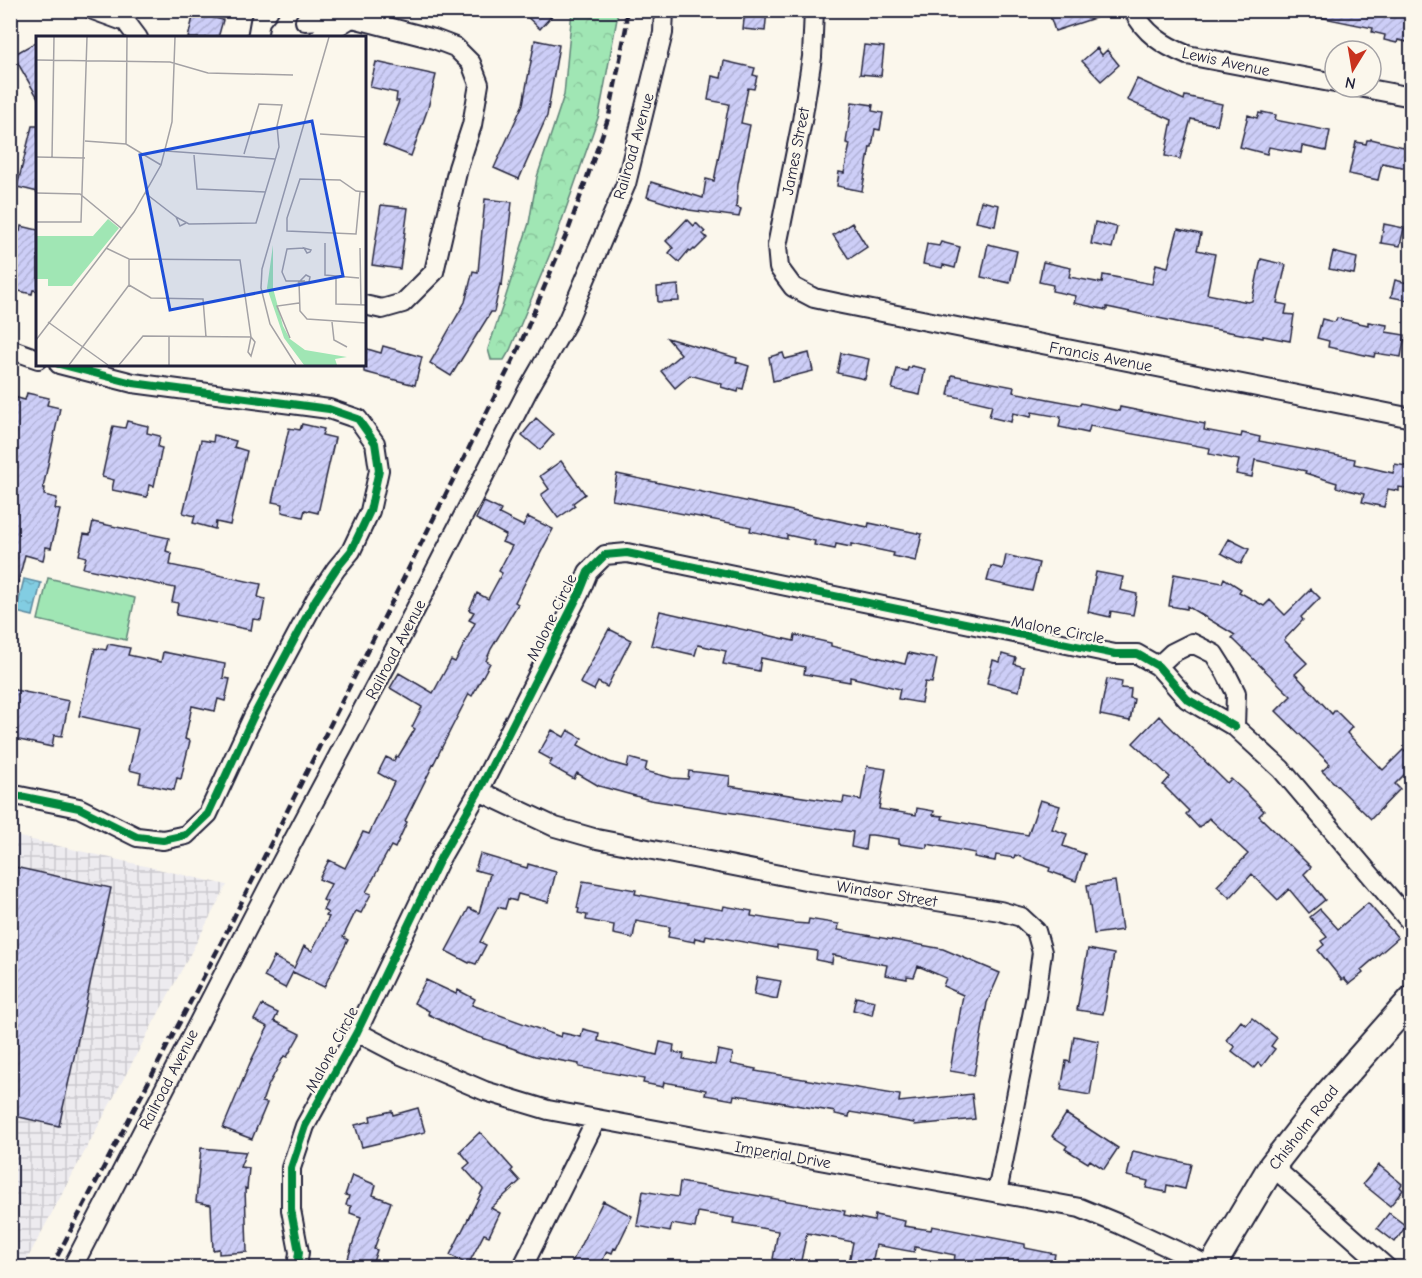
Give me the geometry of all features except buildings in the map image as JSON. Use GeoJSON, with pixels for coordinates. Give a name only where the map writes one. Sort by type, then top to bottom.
{"type":"FeatureCollection","features":[{"type":"Feature","properties":{"kind":"main road","name":"Chisholm Road"},"geometry":{"type":"LineString","coordinates":[[1211,1267],[1272,1166],[1335,1086],[1412,999]]}},
{"type":"Feature","properties":{"kind":"street"},"geometry":{"type":"LineString","coordinates":[[93,10],[126,22],[136,36]]}},
{"type":"Feature","properties":{"kind":"street"},"geometry":{"type":"LineString","coordinates":[[257,36],[260,21],[269,10]]}},
{"type":"Feature","properties":{"kind":"street"},"geometry":{"type":"LineString","coordinates":[[325,10],[354,14],[455,47],[471,63],[479,84],[472,125],[458,168],[434,272],[403,303],[382,309],[366,305]]}},
{"type":"Feature","properties":{"kind":"street","name":"Railroad Avenue"},"geometry":{"type":"LineString","coordinates":[[72,1268],[528,390],[567,322],[626,184],[663,33],[664,10]]}},
{"type":"Feature","properties":{"kind":"street","name":"James Street"},"geometry":{"type":"LineString","coordinates":[[793,287],[780,268],[777,246],[802,121],[812,57],[814,10]]}},
{"type":"Feature","properties":{"kind":"street","name":"Lewis Avenue"},"geometry":{"type":"LineString","coordinates":[[1133,10],[1147,32],[1165,46],[1187,55],[1323,80]]}},
{"type":"Feature","properties":{"kind":"street"},"geometry":{"type":"LineString","coordinates":[[305,21],[354,14]]}},
{"type":"Feature","properties":{"kind":"street"},"geometry":{"type":"LineString","coordinates":[[322,36],[354,14]]}},
{"type":"Feature","properties":{"kind":"street"},"geometry":{"type":"LineString","coordinates":[[1383,92],[1412,97]]}},
{"type":"Feature","properties":{"kind":"street","name":"Francis Avenue"},"geometry":{"type":"LineString","coordinates":[[793,287],[814,298],[837,303],[1412,418]]}},
{"type":"Feature","properties":{"kind":"street"},"geometry":{"type":"LineString","coordinates":[[10,350],[36,358]]}},
{"type":"Feature","properties":{"kind":"street"},"geometry":{"type":"LineString","coordinates":[[10,794],[79,808],[137,837],[163,840],[186,835],[208,814],[253,717],[316,598],[351,551],[369,511],[379,470],[375,442],[358,419],[328,409],[133,383],[67,366]]}},
{"type":"Feature","properties":{"kind":"street","name":"Malone Circle"},"geometry":{"type":"LineString","coordinates":[[297,1268],[299,1252],[291,1210],[291,1168],[305,1126],[357,1032],[441,857],[479,791],[588,572],[605,555],[627,553],[1115,654],[1137,654],[1158,666],[1187,699],[1235,728],[1281,769],[1412,924]]}},
{"type":"Feature","properties":{"kind":"street"},"geometry":{"type":"LineString","coordinates":[[1158,666],[1172,653],[1192,643],[1214,654],[1236,693],[1235,728]]}},
{"type":"Feature","properties":{"kind":"street","name":"Windsor Street"},"geometry":{"type":"LineString","coordinates":[[479,791],[555,827],[597,839],[810,881],[1000,911],[1020,917],[1036,932],[1042,952],[1036,996],[997,1193]]}},
{"type":"Feature","properties":{"kind":"street","name":"Imperial Drive"},"geometry":{"type":"LineString","coordinates":[[357,1032],[401,1055],[485,1091],[548,1110],[1080,1208],[1211,1267]]}},
{"type":"Feature","properties":{"kind":"street"},"geometry":{"type":"LineString","coordinates":[[522,1268],[596,1120]]}},
{"type":"Feature","properties":{"kind":"street"},"geometry":{"type":"LineString","coordinates":[[1272,1166],[1387,1268]]}},
{"type":"Feature","properties":{"kind":"shaded area"},"geometry":{"type":"Polygon","coordinates":[[[11,835],[227,885],[23,1267],[11,1268],[11,835]]]}},
{"type":"Feature","properties":{"kind":"green space"},"geometry":{"type":"Polygon","coordinates":[[[572,11],[617,11],[599,115],[550,254],[510,350],[504,360],[491,360],[488,349],[529,223],[537,177],[564,95],[572,11]]]}},
{"type":"Feature","properties":{"kind":"green space"},"geometry":{"type":"Polygon","coordinates":[[[48,578],[135,598],[126,640],[38,620],[48,578]]]}},
{"type":"Feature","properties":{"kind":"water"},"geometry":{"type":"Polygon","coordinates":[[[24,579],[41,583],[33,616],[16,612],[24,579]]]}},
{"type":"Feature","properties":{"kind":"railway"},"geometry":{"type":"LineString","coordinates":[[51,1268],[217,951],[518,350],[569,228],[609,116],[626,28],[626,10]]}},
{"type":"Feature","properties":{"kind":"cycle path"},"geometry":{"type":"LineString","coordinates":[[10,794],[79,808],[137,837],[163,840],[186,835],[208,814],[253,717],[316,599],[351,551],[370,511],[379,470],[375,443],[358,419],[329,409],[133,383],[67,366]]}},
{"type":"Feature","properties":{"kind":"cycle path"},"geometry":{"type":"LineString","coordinates":[[297,1268],[299,1252],[291,1210],[291,1168],[305,1126],[357,1032],[441,857],[479,791],[588,572],[605,555],[627,553],[1115,654],[1137,654],[1158,666],[1187,699],[1235,727]]}}]}
